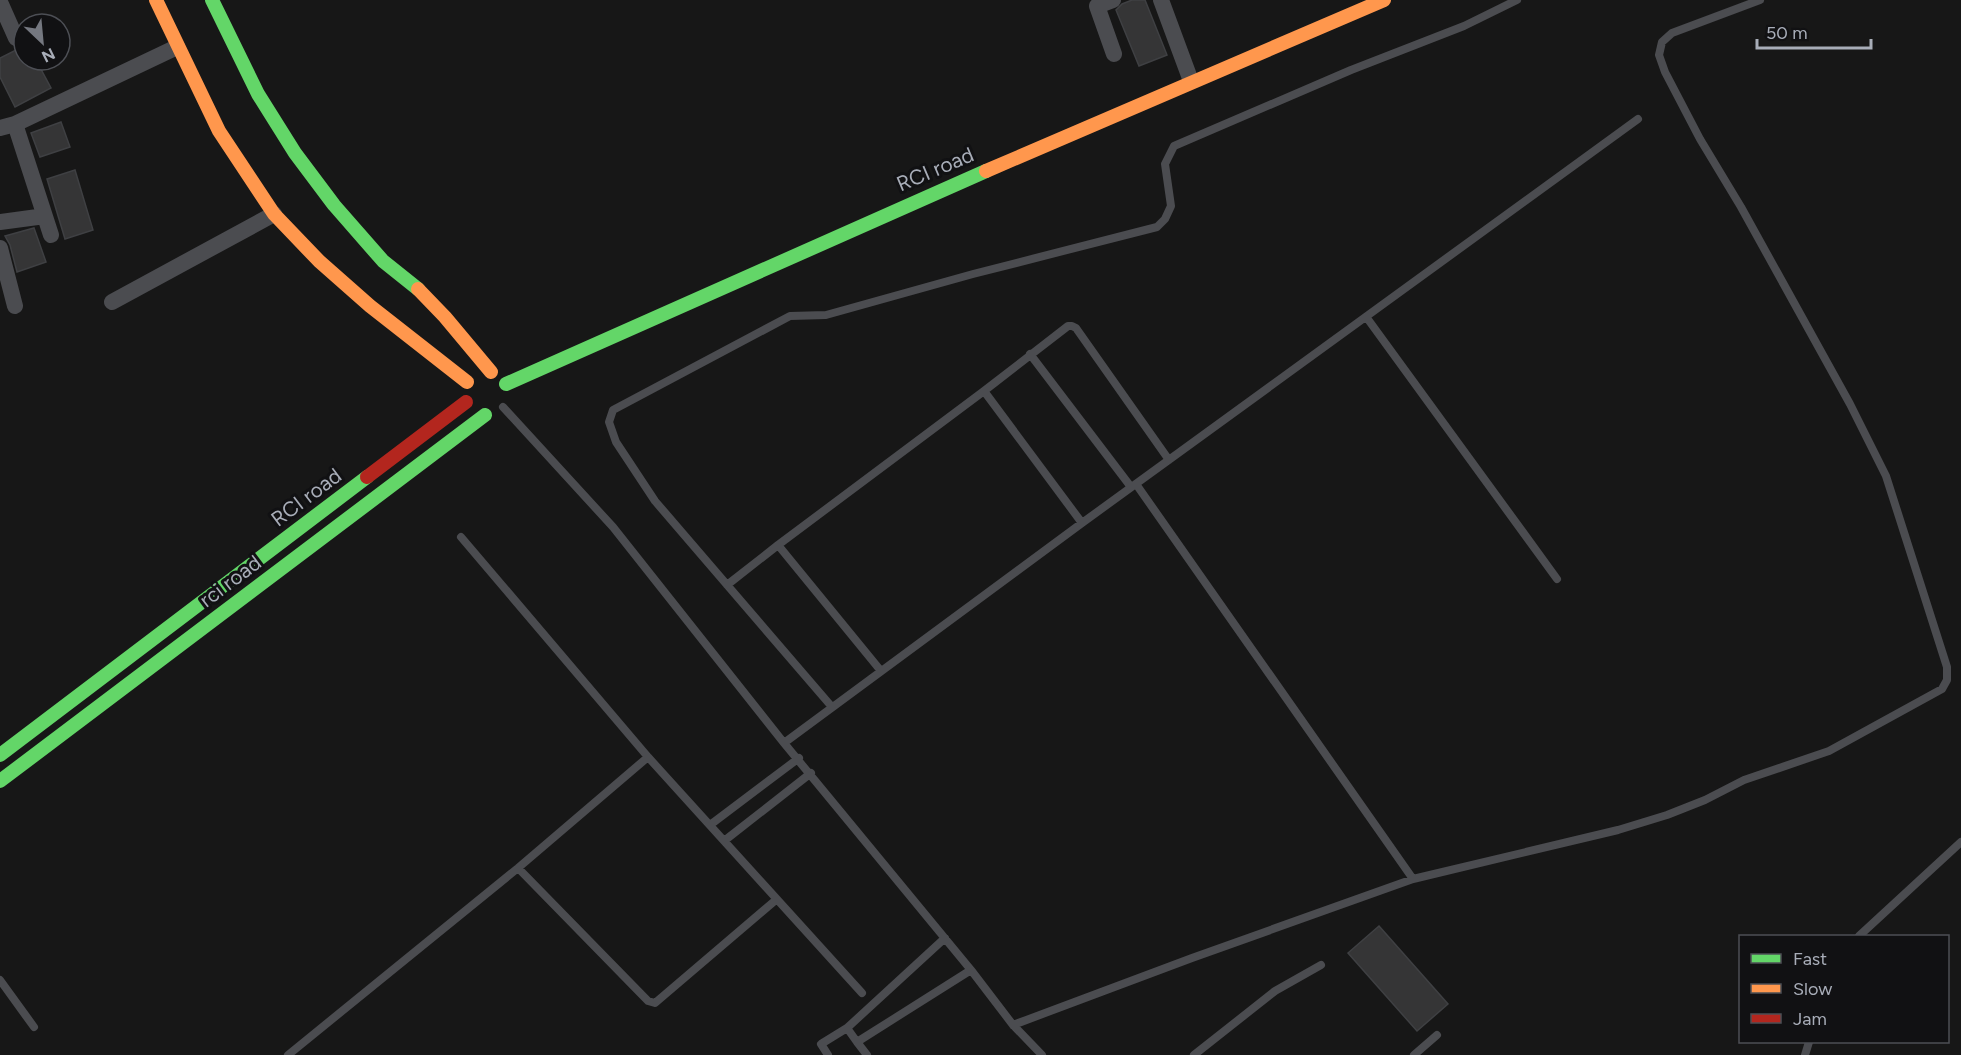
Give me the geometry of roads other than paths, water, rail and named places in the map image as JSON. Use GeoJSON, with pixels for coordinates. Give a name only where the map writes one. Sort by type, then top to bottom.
{"type":"FeatureCollection","features":[{"type":"Feature","properties":{"kind":"main road"},"geometry":{"type":"LineString","coordinates":[[156,0],[219,131],[274,214],[319,261],[370,306],[467,381]]}},
{"type":"Feature","properties":{"kind":"main road"},"geometry":{"type":"LineString","coordinates":[[212,0],[258,94],[302,162],[334,205],[383,261],[424,294],[491,372]]}},
{"type":"Feature","properties":{"kind":"main road","name":"RCI road"},"geometry":{"type":"LineString","coordinates":[[506,384],[824,240],[1384,0]]}},
{"type":"Feature","properties":{"kind":"main road"},"geometry":{"type":"LineString","coordinates":[[478,372],[491,372],[499,375],[506,384],[508,394],[503,407],[497,412],[485,415],[470,409],[466,402],[464,388],[467,381],[478,372]]}},
{"type":"Feature","properties":{"kind":"main road","name":"RCI road"},"geometry":{"type":"LineString","coordinates":[[0,755],[466,402]]}},
{"type":"Feature","properties":{"kind":"main road","name":"rci road"},"geometry":{"type":"LineString","coordinates":[[0,781],[485,415]]}},
{"type":"Feature","properties":{"kind":"street"},"geometry":{"type":"LineString","coordinates":[[1113,0],[1097,6],[1114,54]]}},
{"type":"Feature","properties":{"kind":"street"},"geometry":{"type":"LineString","coordinates":[[1161,0],[1191,81]]}},
{"type":"Feature","properties":{"kind":"street"},"geometry":{"type":"LineString","coordinates":[[0,2],[12,29]]}},
{"type":"Feature","properties":{"kind":"street"},"geometry":{"type":"LineString","coordinates":[[51,235],[8,126],[177,47]]}},
{"type":"Feature","properties":{"kind":"street"},"geometry":{"type":"LineString","coordinates":[[112,302],[274,214]]}},
{"type":"Feature","properties":{"kind":"street"},"geometry":{"type":"LineString","coordinates":[[0,222],[45,216]]}},
{"type":"Feature","properties":{"kind":"street"},"geometry":{"type":"LineString","coordinates":[[0,248],[15,306]]}},
{"type":"Feature","properties":{"kind":"lane"},"geometry":{"type":"LineString","coordinates":[[832,707],[655,501],[616,442],[609,422],[614,410],[790,316],[826,315],[973,274],[1157,227],[1165,219],[1171,206],[1165,164],[1174,146],[1351,70],[1464,26],[1517,0]]}},
{"type":"Feature","properties":{"kind":"lane"},"geometry":{"type":"LineString","coordinates":[[1013,1025],[1413,879],[1618,830],[1667,815],[1706,800],[1744,780],[1829,751],[1942,689],[1947,680],[1947,667],[1886,476],[1839,384],[1741,207],[1700,139],[1665,72],[1659,55],[1662,42],[1672,33],[1760,0]]}},
{"type":"Feature","properties":{"kind":"lane"},"geometry":{"type":"LineString","coordinates":[[784,743],[1082,523],[1638,120]]}},
{"type":"Feature","properties":{"kind":"lane"},"geometry":{"type":"LineString","coordinates":[[1367,318],[1557,579]]}},
{"type":"Feature","properties":{"kind":"lane"},"geometry":{"type":"LineString","coordinates":[[727,585],[778,544],[1068,326],[1076,328],[1170,460]]}},
{"type":"Feature","properties":{"kind":"lane"},"geometry":{"type":"LineString","coordinates":[[1030,354],[1134,486],[1413,879]]}},
{"type":"Feature","properties":{"kind":"lane"},"geometry":{"type":"LineString","coordinates":[[984,391],[1082,523]]}},
{"type":"Feature","properties":{"kind":"lane"},"geometry":{"type":"LineString","coordinates":[[503,407],[613,527],[784,743],[971,970],[1013,1025],[1042,1055]]}},
{"type":"Feature","properties":{"kind":"lane"},"geometry":{"type":"LineString","coordinates":[[461,537],[648,757],[862,993]]}},
{"type":"Feature","properties":{"kind":"lane"},"geometry":{"type":"LineString","coordinates":[[778,544],[881,671]]}},
{"type":"Feature","properties":{"kind":"lane"},"geometry":{"type":"LineString","coordinates":[[288,1055],[519,868],[648,757]]}},
{"type":"Feature","properties":{"kind":"lane"},"geometry":{"type":"LineString","coordinates":[[710,825],[798,758]]}},
{"type":"Feature","properties":{"kind":"lane"},"geometry":{"type":"LineString","coordinates":[[724,841],[811,773]]}},
{"type":"Feature","properties":{"kind":"lane"},"geometry":{"type":"LineString","coordinates":[[1860,935],[1960,844]]}},
{"type":"Feature","properties":{"kind":"lane"},"geometry":{"type":"LineString","coordinates":[[519,868],[648,1001],[655,1003],[777,899]]}},
{"type":"Feature","properties":{"kind":"lane"},"geometry":{"type":"LineString","coordinates":[[827,1055],[821,1044],[847,1028],[945,938]]}},
{"type":"Feature","properties":{"kind":"lane"},"geometry":{"type":"LineString","coordinates":[[1194,1055],[1275,991],[1321,965]]}},
{"type":"Feature","properties":{"kind":"lane"},"geometry":{"type":"LineString","coordinates":[[856,1042],[971,970]]}},
{"type":"Feature","properties":{"kind":"lane"},"geometry":{"type":"LineString","coordinates":[[0,980],[34,1028]]}},
{"type":"Feature","properties":{"kind":"lane"},"geometry":{"type":"LineString","coordinates":[[847,1028],[867,1055]]}},
{"type":"Feature","properties":{"kind":"lane"},"geometry":{"type":"LineString","coordinates":[[1414,1055],[1437,1035]]}}]}
